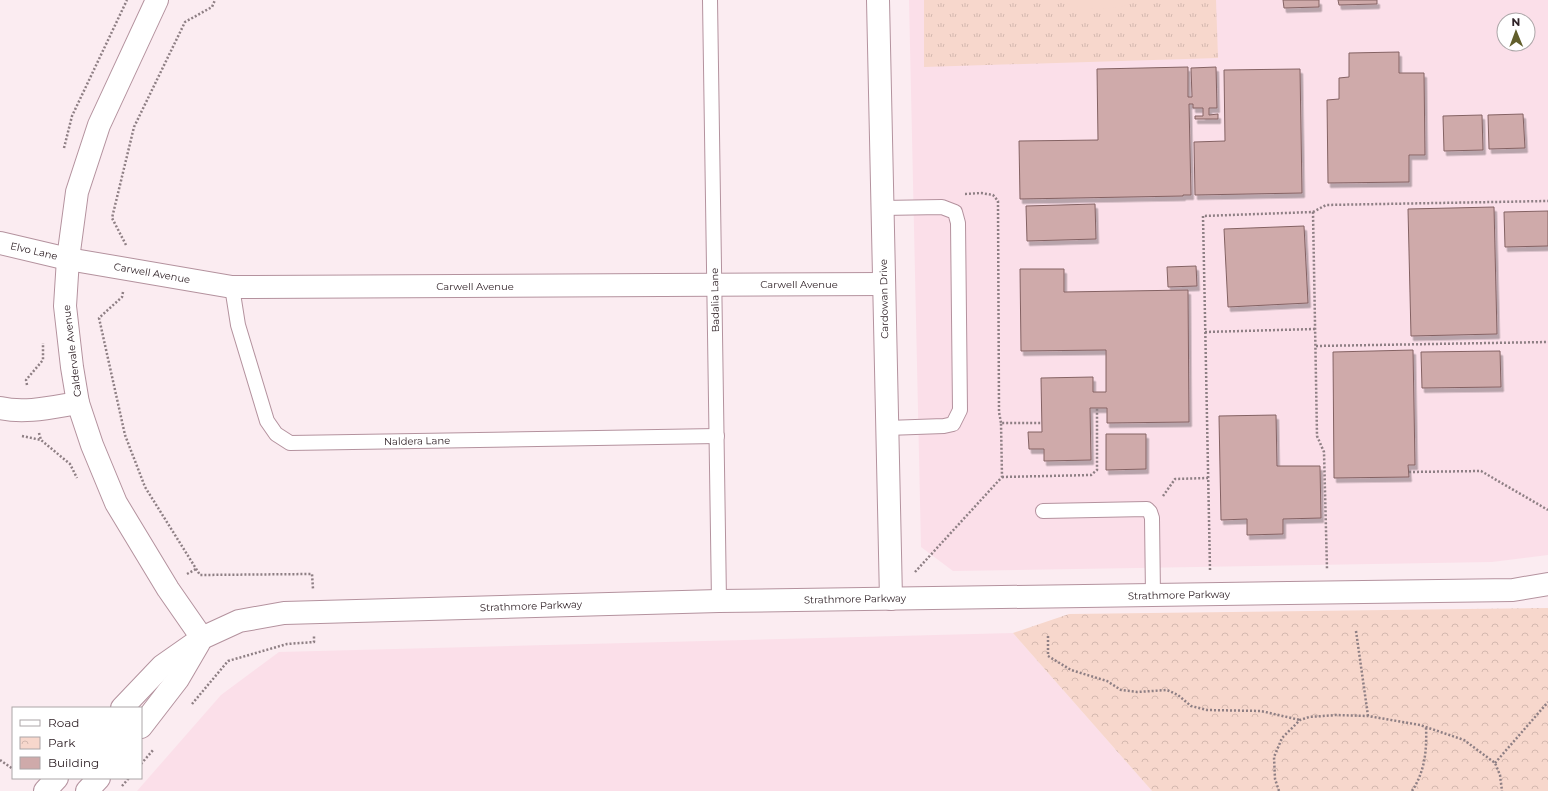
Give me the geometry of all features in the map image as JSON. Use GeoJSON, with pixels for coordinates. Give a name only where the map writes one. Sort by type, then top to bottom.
{"type":"FeatureCollection","features":[{"type":"Feature","properties":{"kind":"street","name":"Caldervale Avenue"},"geometry":{"type":"LineString","coordinates":[[157,0],[99,124],[77,192],[68,259],[65,306],[78,403],[92,445],[116,503],[168,589],[202,638]]}},
{"type":"Feature","properties":{"kind":"street","name":"Cardowan Drive"},"geometry":{"type":"LineString","coordinates":[[878,0],[891,599]]}},
{"type":"Feature","properties":{"kind":"street","name":"Elvo Lane"},"geometry":{"type":"LineString","coordinates":[[0,243],[68,259]]}},
{"type":"Feature","properties":{"kind":"street","name":"Carwell Avenue"},"geometry":{"type":"LineString","coordinates":[[68,259],[232,287],[884,284]]}},
{"type":"Feature","properties":{"kind":"street"},"geometry":{"type":"LineString","coordinates":[[0,408],[8,410],[43,409],[78,403]]}},
{"type":"Feature","properties":{"kind":"street","name":"Strathmore Parkway"},"geometry":{"type":"LineString","coordinates":[[123,707],[162,666],[202,638],[240,621],[284,613],[719,601],[1513,590],[1548,584]]}},
{"type":"Feature","properties":{"kind":"street","name":"Strathmore Parkway"},"geometry":{"type":"LineString","coordinates":[[1513,590],[1548,597]]}},
{"type":"Feature","properties":{"kind":"street"},"geometry":{"type":"LineString","coordinates":[[142,726],[178,679],[202,638]]}},
{"type":"Feature","properties":{"kind":"street"},"geometry":{"type":"LineString","coordinates":[[45,791],[56,779]]}},
{"type":"Feature","properties":{"kind":"street"},"geometry":{"type":"LineString","coordinates":[[88,791],[98,779]]}},
{"type":"Feature","properties":{"kind":"lane","name":"Badalia Lane"},"geometry":{"type":"LineString","coordinates":[[710,0],[719,601]]}},
{"type":"Feature","properties":{"kind":"lane"},"geometry":{"type":"LineString","coordinates":[[882,208],[942,207],[955,212],[958,223],[960,410],[953,424],[944,426],[887,428]]}},
{"type":"Feature","properties":{"kind":"lane","name":"Naldera Lane"},"geometry":{"type":"LineString","coordinates":[[232,287],[238,324],[267,421],[276,434],[290,443],[717,436]]}},
{"type":"Feature","properties":{"kind":"lane"},"geometry":{"type":"LineString","coordinates":[[1043,511],[1147,509],[1152,518],[1153,595]]}},
{"type":"Feature","properties":{"kind":"path"},"geometry":{"type":"LineString","coordinates":[[187,710],[228,662],[287,644],[314,642],[312,574],[200,575],[145,488],[125,435],[99,318],[122,297],[130,254],[112,218],[134,127],[185,22],[212,7],[216,0]]}},
{"type":"Feature","properties":{"kind":"path"},"geometry":{"type":"LineString","coordinates":[[1210,594],[1203,216],[1313,212],[1326,205],[1548,201]]}},
{"type":"Feature","properties":{"kind":"path"},"geometry":{"type":"LineString","coordinates":[[1313,212],[1317,436],[1324,452],[1328,593]]}},
{"type":"Feature","properties":{"kind":"path"},"geometry":{"type":"LineString","coordinates":[[1205,332],[1315,329]]}},
{"type":"Feature","properties":{"kind":"path"},"geometry":{"type":"LineString","coordinates":[[1316,346],[1548,342]]}},
{"type":"Feature","properties":{"kind":"path"},"geometry":{"type":"LineString","coordinates":[[1002,477],[1091,475],[1097,470],[1097,408]]}},
{"type":"Feature","properties":{"kind":"path"},"geometry":{"type":"LineString","coordinates":[[891,599],[1002,477],[1001,423],[1042,423]]}},
{"type":"Feature","properties":{"kind":"path"},"geometry":{"type":"LineString","coordinates":[[1409,472],[1481,471],[1548,510]]}},
{"type":"Feature","properties":{"kind":"path"},"geometry":{"type":"LineString","coordinates":[[1150,512],[1175,479],[1208,478]]}},
{"type":"Feature","properties":{"kind":"path"},"geometry":{"type":"LineString","coordinates":[[1356,631],[1368,716]]}},
{"type":"Feature","properties":{"kind":"path"},"geometry":{"type":"LineString","coordinates":[[1048,636],[1048,656],[1071,670],[1107,681],[1121,690],[1137,692],[1168,690],[1178,695],[1191,706],[1207,710],[1261,711],[1300,720],[1316,716],[1368,716],[1426,727],[1464,740],[1495,763],[1500,775],[1502,791]]}},
{"type":"Feature","properties":{"kind":"path"},"geometry":{"type":"LineString","coordinates":[[1495,763],[1548,702]]}},
{"type":"Feature","properties":{"kind":"path"},"geometry":{"type":"LineString","coordinates":[[1279,791],[1275,779],[1274,758],[1282,738],[1300,720]]}},
{"type":"Feature","properties":{"kind":"path"},"geometry":{"type":"LineString","coordinates":[[1412,791],[1422,771],[1425,757],[1426,727]]}},
{"type":"Feature","properties":{"kind":"path"},"geometry":{"type":"LineString","coordinates":[[142,763],[156,746]]}},
{"type":"Feature","properties":{"kind":"path"},"geometry":{"type":"LineString","coordinates":[[0,760],[12,768]]}},
{"type":"Feature","properties":{"kind":"shaded area"},"geometry":{"type":"Polygon","coordinates":[[[909,0],[1548,0],[1548,555],[1492,562],[953,571],[921,547],[909,0]]]}},
{"type":"Feature","properties":{"kind":"shaded area"},"geometry":{"type":"Polygon","coordinates":[[[1013,633],[1152,791],[137,791],[221,695],[279,652],[1013,633]]]}},
{"type":"Feature","properties":{"kind":"green space"},"geometry":{"type":"Polygon","coordinates":[[[924,0],[1216,0],[1218,58],[924,67],[924,0]]]}},
{"type":"Feature","properties":{"kind":"green space"},"geometry":{"type":"Polygon","coordinates":[[[1058,0],[1142,0],[1132,4],[1100,9],[1078,7],[1058,0]]]}},
{"type":"Feature","properties":{"kind":"green space"},"geometry":{"type":"Polygon","coordinates":[[[1548,608],[1548,791],[1152,791],[1013,633],[1069,614],[1548,608]]]}},
{"type":"Feature","properties":{"kind":"building"},"geometry":{"type":"Polygon","coordinates":[[[1283,0],[1319,0],[1319,7],[1284,8],[1283,0]]]}},
{"type":"Feature","properties":{"kind":"building"},"geometry":{"type":"Polygon","coordinates":[[[1338,0],[1377,0],[1377,4],[1339,5],[1338,0]]]}},
{"type":"Feature","properties":{"kind":"building"},"geometry":{"type":"Polygon","coordinates":[[[1399,52],[1399,73],[1424,73],[1425,155],[1409,155],[1409,182],[1328,183],[1327,100],[1339,99],[1339,78],[1349,77],[1349,53],[1399,52]]]}},
{"type":"Feature","properties":{"kind":"building"},"geometry":{"type":"Polygon","coordinates":[[[1188,67],[1188,97],[1192,97],[1191,68],[1216,67],[1217,108],[1209,108],[1209,115],[1218,114],[1218,119],[1195,119],[1195,116],[1203,116],[1203,108],[1193,108],[1193,104],[1189,104],[1191,195],[1020,199],[1019,141],[1098,140],[1097,69],[1188,67]]]}},
{"type":"Feature","properties":{"kind":"building"},"geometry":{"type":"Polygon","coordinates":[[[1300,69],[1302,193],[1195,195],[1194,142],[1225,141],[1224,70],[1300,69]]]}},
{"type":"Feature","properties":{"kind":"building"},"geometry":{"type":"Polygon","coordinates":[[[1523,114],[1525,148],[1489,149],[1488,115],[1523,114]]]}},
{"type":"Feature","properties":{"kind":"building"},"geometry":{"type":"Polygon","coordinates":[[[1482,115],[1483,150],[1444,151],[1443,116],[1482,115]]]}},
{"type":"Feature","properties":{"kind":"building"},"geometry":{"type":"Polygon","coordinates":[[[1095,204],[1096,239],[1027,241],[1026,206],[1095,204]]]}},
{"type":"Feature","properties":{"kind":"building"},"geometry":{"type":"Polygon","coordinates":[[[1494,207],[1497,334],[1411,336],[1408,209],[1494,207]]]}},
{"type":"Feature","properties":{"kind":"building"},"geometry":{"type":"Polygon","coordinates":[[[1548,211],[1548,246],[1505,247],[1504,212],[1548,211]]]}},
{"type":"Feature","properties":{"kind":"building"},"geometry":{"type":"Polygon","coordinates":[[[1304,226],[1308,303],[1228,307],[1224,229],[1304,226]]]}},
{"type":"Feature","properties":{"kind":"building"},"geometry":{"type":"Polygon","coordinates":[[[1196,266],[1197,286],[1168,287],[1167,267],[1196,266]]]}},
{"type":"Feature","properties":{"kind":"building"},"geometry":{"type":"Polygon","coordinates":[[[1020,269],[1064,269],[1064,292],[1188,290],[1189,422],[1107,423],[1107,408],[1090,408],[1091,460],[1044,461],[1044,449],[1029,449],[1028,432],[1042,432],[1041,378],[1093,377],[1093,392],[1106,392],[1106,350],[1021,351],[1020,269]]]}},
{"type":"Feature","properties":{"kind":"building"},"geometry":{"type":"Polygon","coordinates":[[[1413,350],[1415,465],[1408,465],[1409,477],[1334,478],[1333,352],[1413,350]]]}},
{"type":"Feature","properties":{"kind":"building"},"geometry":{"type":"Polygon","coordinates":[[[1500,351],[1501,387],[1422,388],[1421,352],[1500,351]]]}},
{"type":"Feature","properties":{"kind":"building"},"geometry":{"type":"Polygon","coordinates":[[[1276,415],[1277,466],[1320,466],[1321,518],[1283,519],[1283,534],[1247,535],[1247,519],[1221,520],[1219,416],[1276,415]]]}},
{"type":"Feature","properties":{"kind":"building"},"geometry":{"type":"Polygon","coordinates":[[[1106,434],[1146,434],[1146,469],[1106,470],[1106,434]]]}}]}
